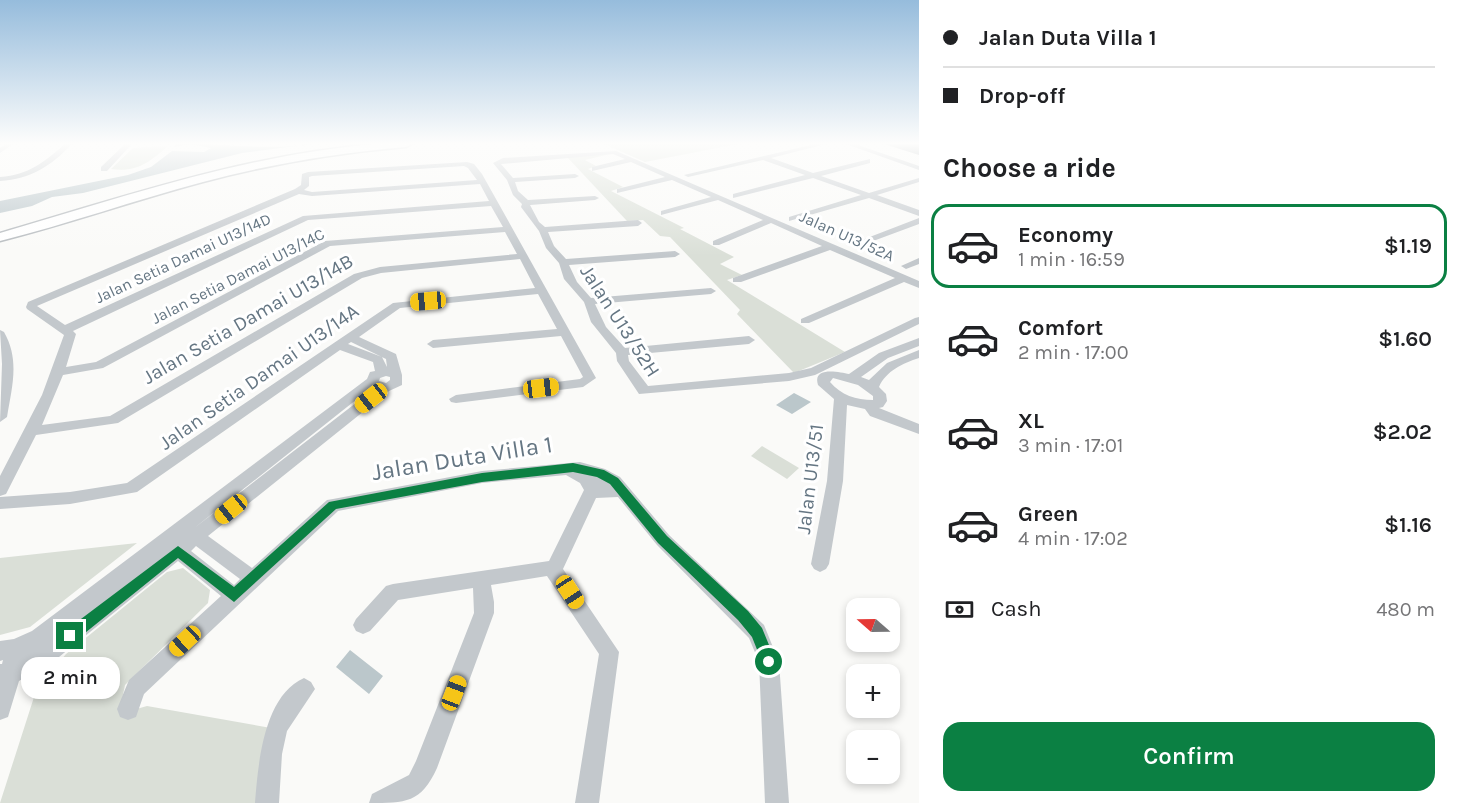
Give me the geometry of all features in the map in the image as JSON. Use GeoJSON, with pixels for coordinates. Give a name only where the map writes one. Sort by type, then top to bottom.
{"type":"FeatureCollection","features":[{"type":"Feature","properties":{"kind":"highway"},"geometry":{"type":"LineString","coordinates":[[0,224],[170,181]]}},
{"type":"Feature","properties":{"kind":"highway"},"geometry":{"type":"LineString","coordinates":[[0,231],[174,181]]}},
{"type":"Feature","properties":{"kind":"highway"},"geometry":{"type":"LineString","coordinates":[[0,237],[196,181]]}},
{"type":"Feature","properties":{"kind":"highway"},"geometry":{"type":"LineString","coordinates":[[0,252],[202,181]]}},
{"type":"Feature","properties":{"kind":"street"},"geometry":{"type":"LineString","coordinates":[[0,490],[33,431],[60,372],[70,334],[31,307],[42,298],[298,190],[305,186],[305,181]]}},
{"type":"Feature","properties":{"kind":"street","name":"Jalan U13/52H"},"geometry":{"type":"LineString","coordinates":[[511,181],[520,199],[526,203],[525,207],[536,224],[543,230],[543,235],[556,255],[564,262],[564,269],[580,293],[589,301],[590,309],[610,341],[622,352],[623,361],[644,392],[820,374]]}},
{"type":"Feature","properties":{"kind":"street"},"geometry":{"type":"LineString","coordinates":[[620,191],[657,181]]}},
{"type":"Feature","properties":{"kind":"street","name":"Jalan U13/52A"},"geometry":{"type":"LineString","coordinates":[[679,181],[919,285]]}},
{"type":"Feature","properties":{"kind":"street"},"geometry":{"type":"LineString","coordinates":[[736,196],[792,181]]}},
{"type":"Feature","properties":{"kind":"street"},"geometry":{"type":"LineString","coordinates":[[829,181],[919,213]]}},
{"type":"Feature","properties":{"kind":"street"},"geometry":{"type":"LineString","coordinates":[[792,219],[914,181]]}},
{"type":"Feature","properties":{"kind":"street"},"geometry":{"type":"LineString","coordinates":[[298,190],[312,194],[481,182],[589,375],[589,381],[456,399]]}},
{"type":"Feature","properties":{"kind":"street"},"geometry":{"type":"LineString","coordinates":[[526,203],[595,198]]}},
{"type":"Feature","properties":{"kind":"street"},"geometry":{"type":"LineString","coordinates":[[664,213],[717,198]]}},
{"type":"Feature","properties":{"kind":"street","name":"Jalan Setia Damai U13/14D"},"geometry":{"type":"LineString","coordinates":[[65,330],[306,218],[494,204]]}},
{"type":"Feature","properties":{"kind":"street"},"geometry":{"type":"LineString","coordinates":[[716,243],[769,221]]}},
{"type":"Feature","properties":{"kind":"street"},"geometry":{"type":"LineString","coordinates":[[854,245],[919,221]]}},
{"type":"Feature","properties":{"kind":"street"},"geometry":{"type":"LineString","coordinates":[[543,230],[638,223]]}},
{"type":"Feature","properties":{"kind":"street","name":"Jalan Setia Damai U13/14C"},"geometry":{"type":"LineString","coordinates":[[60,372],[99,365],[328,243],[509,229]]}},
{"type":"Feature","properties":{"kind":"street"},"geometry":{"type":"LineString","coordinates":[[737,280],[830,248]]}},
{"type":"Feature","properties":{"kind":"street"},"geometry":{"type":"LineString","coordinates":[[564,262],[675,254]]}},
{"type":"Feature","properties":{"kind":"street","name":"Jalan Setia Damai U13/14B"},"geometry":{"type":"LineString","coordinates":[[33,431],[113,420],[358,276],[380,270],[524,256]]}},
{"type":"Feature","properties":{"kind":"street"},"geometry":{"type":"LineString","coordinates":[[906,266],[919,261]]}},
{"type":"Feature","properties":{"kind":"street"},"geometry":{"type":"LineString","coordinates":[[806,321],[902,279]]}},
{"type":"Feature","properties":{"kind":"street","name":"Jalan Setia Damai U13/14A"},"geometry":{"type":"LineString","coordinates":[[0,503],[81,496],[131,488],[397,305],[542,290]]}},
{"type":"Feature","properties":{"kind":"street"},"geometry":{"type":"LineString","coordinates":[[589,301],[711,291]]}},
{"type":"Feature","properties":{"kind":"street"},"geometry":{"type":"LineString","coordinates":[[820,374],[919,320]]}},
{"type":"Feature","properties":{"kind":"street"},"geometry":{"type":"LineString","coordinates":[[433,344],[564,332]]}},
{"type":"Feature","properties":{"kind":"street"},"geometry":{"type":"LineString","coordinates":[[0,333],[10,361],[2,391],[0,417]]}},
{"type":"Feature","properties":{"kind":"street"},"geometry":{"type":"LineString","coordinates":[[622,352],[749,340]]}},
{"type":"Feature","properties":{"kind":"street"},"geometry":{"type":"LineString","coordinates":[[6,674],[52,650],[383,378],[378,360],[344,341]]}},
{"type":"Feature","properties":{"kind":"street"},"geometry":{"type":"LineString","coordinates":[[853,378],[869,364],[886,354],[919,342]]}},
{"type":"Feature","properties":{"kind":"street"},"geometry":{"type":"LineString","coordinates":[[872,388],[875,381],[885,371],[898,362],[919,354]]}},
{"type":"Feature","properties":{"kind":"street"},"geometry":{"type":"LineString","coordinates":[[820,374],[853,378],[872,388],[880,400],[878,404],[869,405],[841,398],[826,387],[820,374]]}},
{"type":"Feature","properties":{"kind":"street","name":"Jalan U13/51"},"geometry":{"type":"LineString","coordinates":[[820,564],[835,481],[841,398]]}},
{"type":"Feature","properties":{"kind":"street"},"geometry":{"type":"LineString","coordinates":[[869,405],[875,413],[919,429]]}},
{"type":"Feature","properties":{"kind":"street"},"geometry":{"type":"LineString","coordinates":[[566,468],[586,479],[593,492]]}},
{"type":"Feature","properties":{"kind":"street","name":"Jalan Duta Villa 1"},"geometry":{"type":"LineString","coordinates":[[128,710],[136,687],[333,505],[482,477],[580,468],[600,473],[614,481],[663,540],[743,616],[765,648],[769,662],[777,803]]}},
{"type":"Feature","properties":{"kind":"street"},"geometry":{"type":"LineString","coordinates":[[554,570],[593,492],[600,473]]}},
{"type":"Feature","properties":{"kind":"street"},"geometry":{"type":"LineString","coordinates":[[593,492],[624,491]]}},
{"type":"Feature","properties":{"kind":"street"},"geometry":{"type":"LineString","coordinates":[[184,540],[252,579]]}},
{"type":"Feature","properties":{"kind":"street"},"geometry":{"type":"LineString","coordinates":[[184,540],[234,596]]}},
{"type":"Feature","properties":{"kind":"street"},"geometry":{"type":"LineString","coordinates":[[0,709],[8,650],[39,638],[184,540]]}},
{"type":"Feature","properties":{"kind":"street"},"geometry":{"type":"LineString","coordinates":[[363,625],[393,592],[547,568],[554,570],[609,652],[587,803]]}},
{"type":"Feature","properties":{"kind":"street"},"geometry":{"type":"LineString","coordinates":[[381,803],[417,783],[425,768],[484,613],[486,602],[481,578]]}},
{"type":"Feature","properties":{"kind":"street"},"geometry":{"type":"LineString","coordinates":[[267,803],[273,738],[286,708],[304,689]]}},
{"type":"Feature","properties":{"kind":"shaded area"},"geometry":{"type":"Polygon","coordinates":[[[96,181],[129,181],[83,193],[52,197],[32,206],[0,213],[0,201],[96,181]]]}},
{"type":"Feature","properties":{"kind":"shaded area"},"geometry":{"type":"Polygon","coordinates":[[[590,181],[612,181],[623,187],[611,191],[684,228],[680,229],[734,257],[720,264],[742,275],[727,280],[845,352],[794,373],[737,314],[740,310],[670,237],[660,236],[643,220],[627,221],[590,181]]]}},
{"type":"Feature","properties":{"kind":"shaded area"},"geometry":{"type":"Polygon","coordinates":[[[794,393],[811,402],[792,414],[776,405],[794,393]]]}},
{"type":"Feature","properties":{"kind":"shaded area"},"geometry":{"type":"Polygon","coordinates":[[[762,446],[799,468],[787,479],[751,456],[762,446]]]}},
{"type":"Feature","properties":{"kind":"shaded area"},"geometry":{"type":"Polygon","coordinates":[[[137,543],[30,627],[0,635],[0,558],[137,543]]]}},
{"type":"Feature","properties":{"kind":"shaded area"},"geometry":{"type":"Polygon","coordinates":[[[183,568],[210,590],[208,603],[125,685],[119,714],[147,706],[271,728],[260,803],[0,803],[35,694],[48,675],[66,654],[167,572],[183,568]]]}},
{"type":"Feature","properties":{"kind":"shaded area"},"geometry":{"type":"Polygon","coordinates":[[[350,650],[383,676],[369,694],[336,667],[350,650]]]}},
{"type":"Feature","properties":{"kind":"route"},"geometry":{"type":"LineString","coordinates":[[70,636],[178,551],[234,596],[333,505],[482,477],[580,468],[608,477],[624,491],[663,540],[681,555],[757,632],[769,662]]}}]}
